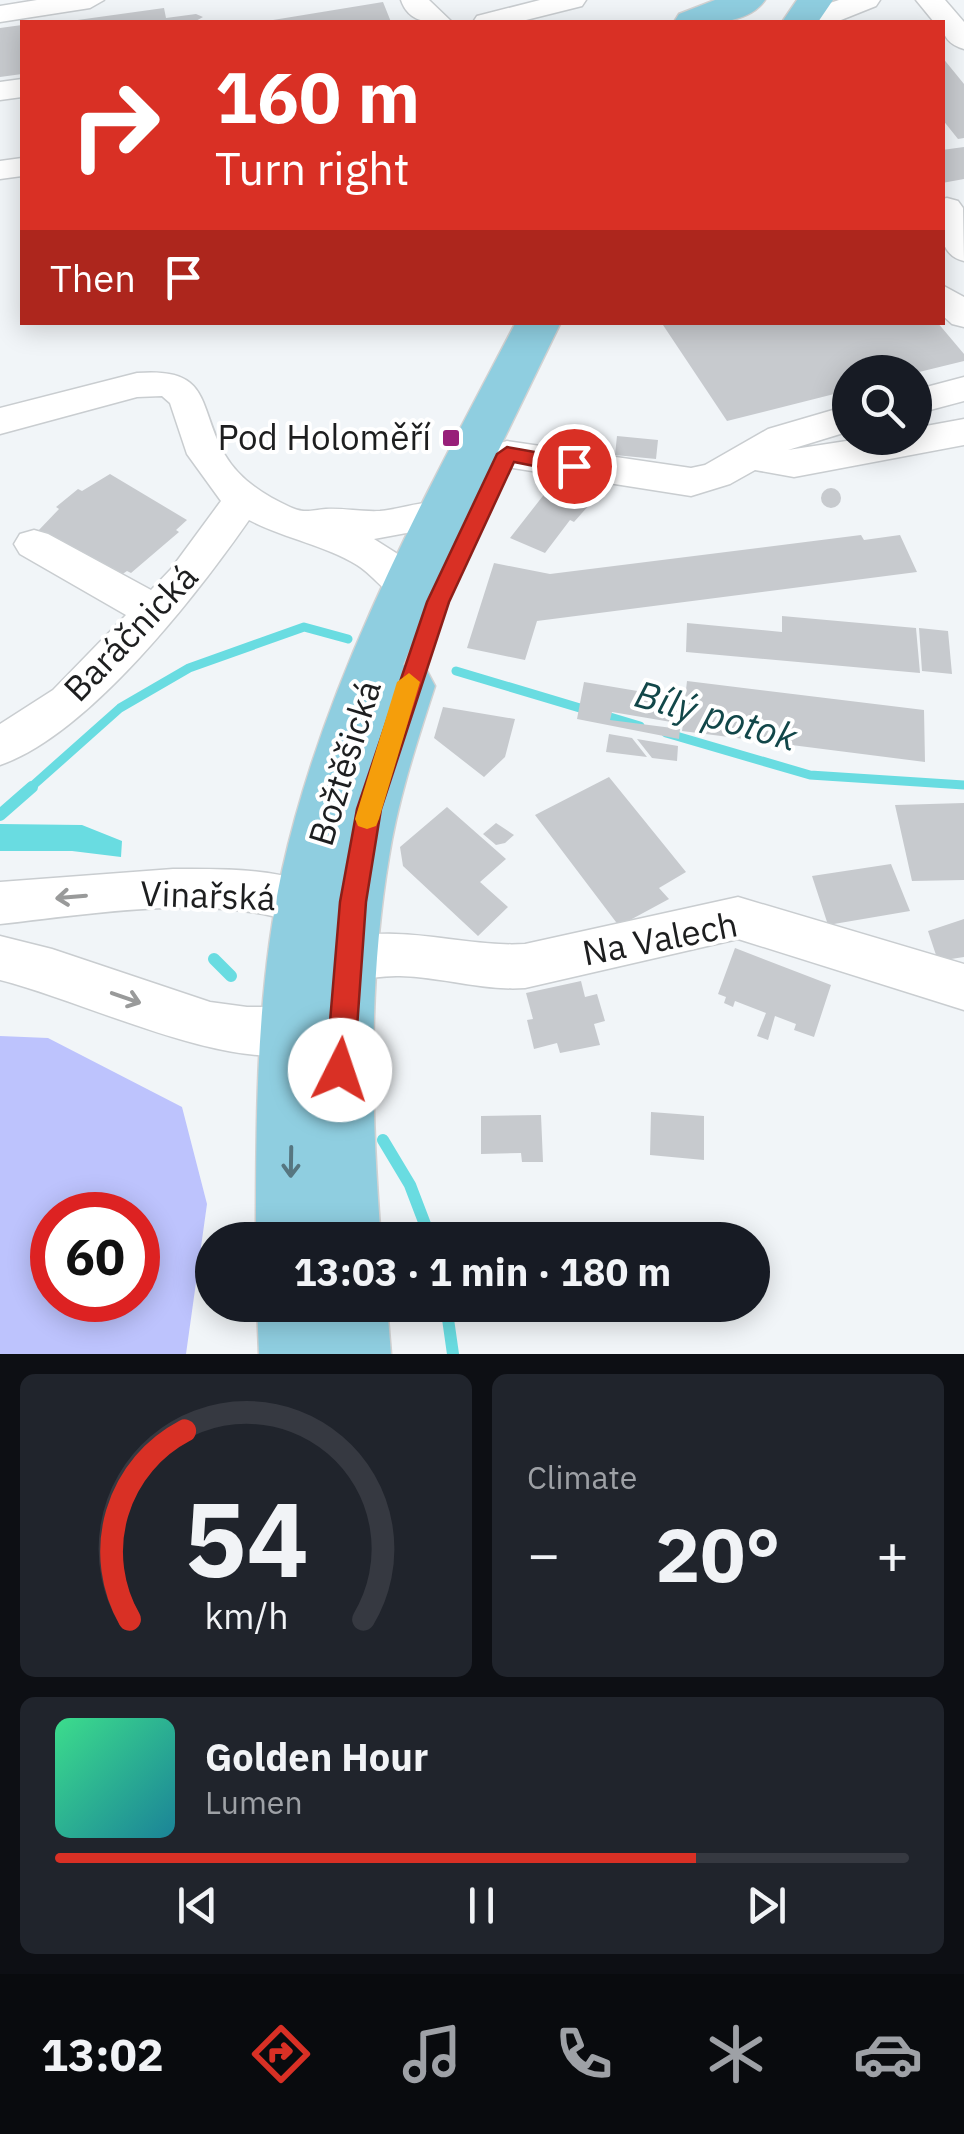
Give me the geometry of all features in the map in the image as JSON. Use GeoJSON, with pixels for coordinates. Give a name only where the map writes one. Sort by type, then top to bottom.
{"type":"FeatureCollection","features":[{"type":"Feature","properties":{"kind":"main road"},"geometry":{"type":"LineString","coordinates":[[697,20],[748,0]]}},
{"type":"Feature","properties":{"kind":"main road","name":"Božtěšická"},"geometry":{"type":"LineString","coordinates":[[292,1222],[294,1030],[308,902],[329,802],[406,587],[537,325]]}},
{"type":"Feature","properties":{"kind":"main road","name":"Božtěšická"},"geometry":{"type":"LineString","coordinates":[[344,1222],[340,1070],[348,959],[359,858],[386,748],[438,602],[570,325]]}},
{"type":"Feature","properties":{"kind":"main road"},"geometry":{"type":"LineString","coordinates":[[295,1322],[296,1354]]}},
{"type":"Feature","properties":{"kind":"main road"},"geometry":{"type":"LineString","coordinates":[[351,1322],[354,1354]]}},
{"type":"Feature","properties":{"kind":"street"},"geometry":{"type":"LineString","coordinates":[[0,14],[90,0]]}},
{"type":"Feature","properties":{"kind":"street"},"geometry":{"type":"LineString","coordinates":[[495,20],[572,0]]}},
{"type":"Feature","properties":{"kind":"street"},"geometry":{"type":"LineString","coordinates":[[821,20],[866,0]]}},
{"type":"Feature","properties":{"kind":"street"},"geometry":{"type":"LineString","coordinates":[[930,0],[964,40]]}},
{"type":"Feature","properties":{"kind":"street"},"geometry":{"type":"LineString","coordinates":[[951,208],[946,227],[964,251]]}},
{"type":"Feature","properties":{"kind":"street"},"geometry":{"type":"LineString","coordinates":[[0,421],[137,385],[170,386],[189,398],[208,458],[243,499],[306,531],[380,558],[406,587]]}},
{"type":"Feature","properties":{"kind":"street"},"geometry":{"type":"LineString","coordinates":[[932,397],[964,389]]}},
{"type":"Feature","properties":{"kind":"street"},"geometry":{"type":"LineString","coordinates":[[507,454],[679,482],[707,480],[781,438],[832,423]]}},
{"type":"Feature","properties":{"kind":"street"},"geometry":{"type":"LineString","coordinates":[[749,455],[794,464],[964,432]]}},
{"type":"Feature","properties":{"kind":"street","name":"Baráčnická"},"geometry":{"type":"LineString","coordinates":[[0,747],[68,702],[156,612],[204,556],[243,499]]}},
{"type":"Feature","properties":{"kind":"street"},"geometry":{"type":"LineString","coordinates":[[282,516],[351,527],[441,514]]}},
{"type":"Feature","properties":{"kind":"street"},"geometry":{"type":"LineString","coordinates":[[34,544],[156,612]]}},
{"type":"Feature","properties":{"kind":"street","name":"Vinařská"},"geometry":{"type":"LineString","coordinates":[[0,902],[176,888],[228,890],[308,902],[325,914],[339,932],[348,959]]}},
{"type":"Feature","properties":{"kind":"street","name":"Na Valech"},"geometry":{"type":"LineString","coordinates":[[348,959],[400,954],[492,968],[525,966],[738,918],[952,982]]}},
{"type":"Feature","properties":{"kind":"street"},"geometry":{"type":"LineString","coordinates":[[0,958],[52,971],[210,1025],[248,1030],[294,1030],[315,1012],[348,959]]}},
{"type":"Feature","properties":{"kind":"shaded area"},"geometry":{"type":"Polygon","coordinates":[[[0,824],[82,825],[122,841],[121,857],[72,851],[0,851],[0,824]]]}},
{"type":"Feature","properties":{"kind":"shaded area"},"geometry":{"type":"Polygon","coordinates":[[[0,1036],[48,1038],[182,1107],[207,1204],[204,1222],[195,1222],[195,1290],[186,1354],[0,1354],[0,1036]]]}},
{"type":"Feature","properties":{"kind":"building"},"geometry":{"type":"Polygon","coordinates":[[[383,2],[390,20],[273,20],[383,2]]]}},
{"type":"Feature","properties":{"kind":"building"},"geometry":{"type":"Polygon","coordinates":[[[164,8],[166,18],[196,14],[203,17],[198,20],[77,20],[164,8]]]}},
{"type":"Feature","properties":{"kind":"building"},"geometry":{"type":"Polygon","coordinates":[[[20,25],[20,74],[0,77],[0,28],[20,25]]]}},
{"type":"Feature","properties":{"kind":"building"},"geometry":{"type":"Polygon","coordinates":[[[945,61],[964,84],[964,138],[958,139],[945,123],[945,61]]]}},
{"type":"Feature","properties":{"kind":"building"},"geometry":{"type":"Polygon","coordinates":[[[964,147],[964,179],[945,182],[945,150],[964,147]]]}},
{"type":"Feature","properties":{"kind":"building"},"geometry":{"type":"Polygon","coordinates":[[[663,325],[940,325],[964,354],[964,361],[932,369],[932,355],[832,355],[832,395],[727,421],[663,325]]]}},
{"type":"Feature","properties":{"kind":"building"},"geometry":{"type":"Polygon","coordinates":[[[617,436],[658,440],[656,459],[615,455],[617,436]]]}},
{"type":"Feature","properties":{"kind":"building"},"geometry":{"type":"Polygon","coordinates":[[[110,474],[187,520],[176,530],[179,532],[131,573],[127,571],[114,580],[37,532],[59,509],[56,507],[78,489],[82,491],[110,474]]]}},
{"type":"Feature","properties":{"kind":"building"},"geometry":{"type":"Polygon","coordinates":[[[583,481],[590,504],[574,522],[570,520],[545,553],[510,538],[553,483],[583,481]]]}},
{"type":"Feature","properties":{"kind":"building"},"geometry":{"type":"Polygon","coordinates":[[[827,488],[835,488],[841,498],[835,508],[827,508],[821,502],[821,494],[827,488]]]}},
{"type":"Feature","properties":{"kind":"building"},"geometry":{"type":"Polygon","coordinates":[[[861,535],[864,540],[900,535],[917,572],[537,621],[525,660],[467,648],[494,563],[550,574],[861,535]]]}},
{"type":"Feature","properties":{"kind":"building"},"geometry":{"type":"Polygon","coordinates":[[[782,616],[916,628],[920,673],[686,652],[687,623],[782,632],[782,616]]]}},
{"type":"Feature","properties":{"kind":"building"},"geometry":{"type":"Polygon","coordinates":[[[919,628],[948,631],[952,674],[922,671],[919,628]]]}},
{"type":"Feature","properties":{"kind":"building"},"geometry":{"type":"Polygon","coordinates":[[[687,681],[924,710],[925,762],[682,731],[683,724],[612,712],[610,720],[680,729],[679,739],[577,719],[584,682],[685,699],[687,681]]]}},
{"type":"Feature","properties":{"kind":"building"},"geometry":{"type":"Polygon","coordinates":[[[443,707],[515,719],[505,757],[484,777],[434,738],[443,707]]]}},
{"type":"Feature","properties":{"kind":"building"},"geometry":{"type":"Polygon","coordinates":[[[609,734],[632,738],[647,757],[606,752],[609,734]]]}},
{"type":"Feature","properties":{"kind":"building"},"geometry":{"type":"Polygon","coordinates":[[[637,739],[678,746],[677,761],[652,758],[637,739]]]}},
{"type":"Feature","properties":{"kind":"building"},"geometry":{"type":"Polygon","coordinates":[[[609,777],[686,872],[659,888],[669,899],[619,926],[535,815],[609,777]]]}},
{"type":"Feature","properties":{"kind":"building"},"geometry":{"type":"Polygon","coordinates":[[[964,803],[964,880],[912,881],[895,805],[964,803]]]}},
{"type":"Feature","properties":{"kind":"building"},"geometry":{"type":"Polygon","coordinates":[[[447,807],[506,859],[480,882],[508,907],[478,936],[403,866],[400,847],[447,807]]]}},
{"type":"Feature","properties":{"kind":"building"},"geometry":{"type":"Polygon","coordinates":[[[496,823],[514,835],[496,845],[483,834],[496,823]]]}},
{"type":"Feature","properties":{"kind":"building"},"geometry":{"type":"Polygon","coordinates":[[[891,864],[910,911],[828,925],[812,876],[891,864]]]}},
{"type":"Feature","properties":{"kind":"building"},"geometry":{"type":"Polygon","coordinates":[[[964,919],[964,957],[938,961],[928,931],[964,919]]]}},
{"type":"Feature","properties":{"kind":"building"},"geometry":{"type":"Polygon","coordinates":[[[735,948],[831,985],[814,1037],[794,1030],[796,1024],[775,1016],[768,1040],[757,1036],[766,1013],[735,1001],[733,1007],[724,1003],[726,997],[718,994],[735,948]]]}},
{"type":"Feature","properties":{"kind":"building"},"geometry":{"type":"Polygon","coordinates":[[[581,981],[585,997],[597,994],[605,1021],[594,1024],[600,1045],[560,1053],[557,1043],[534,1049],[527,1020],[533,1019],[526,993],[581,981]]]}},
{"type":"Feature","properties":{"kind":"building"},"geometry":{"type":"Polygon","coordinates":[[[651,1112],[704,1116],[704,1160],[650,1155],[651,1112]]]}},
{"type":"Feature","properties":{"kind":"building"},"geometry":{"type":"Polygon","coordinates":[[[541,1115],[543,1162],[522,1162],[521,1153],[481,1154],[481,1116],[541,1115]]]}},
{"type":"Feature","properties":{"kind":"waterway","name":"Bílý potok"},"geometry":{"type":"LineString","coordinates":[[29,789],[120,708],[189,668],[304,627],[348,639]]}},
{"type":"Feature","properties":{"kind":"waterway","name":"Bílý potok"},"geometry":{"type":"LineString","coordinates":[[456,671],[640,726]]}},
{"type":"Feature","properties":{"kind":"waterway","name":"Bílý potok"},"geometry":{"type":"LineString","coordinates":[[666,733],[810,775],[964,785]]}},
{"type":"Feature","properties":{"kind":"waterway","name":"Bílý potok"},"geometry":{"type":"LineString","coordinates":[[0,815],[32,787]]}},
{"type":"Feature","properties":{"kind":"waterway"},"geometry":{"type":"LineString","coordinates":[[214,959],[231,976]]}},
{"type":"Feature","properties":{"kind":"waterway"},"geometry":{"type":"LineString","coordinates":[[383,1140],[410,1185],[424,1222]]}},
{"type":"Feature","properties":{"kind":"waterway"},"geometry":{"type":"LineString","coordinates":[[448,1322],[453,1354]]}},
{"type":"Feature","properties":{"kind":"slow traffic"},"geometry":{"type":"LineString","coordinates":[[367,819],[409,682]]}},
{"type":"Feature","properties":{"kind":"place","name":"Pod Holoměří"},"geometry":{"type":"Point","coordinates":[451,438]}},
{"type":"Feature","properties":{"kind":"route"},"geometry":{"type":"LineString","coordinates":[[340,1070],[353,902],[369,809],[438,602],[507,454],[574,466]]}}]}
